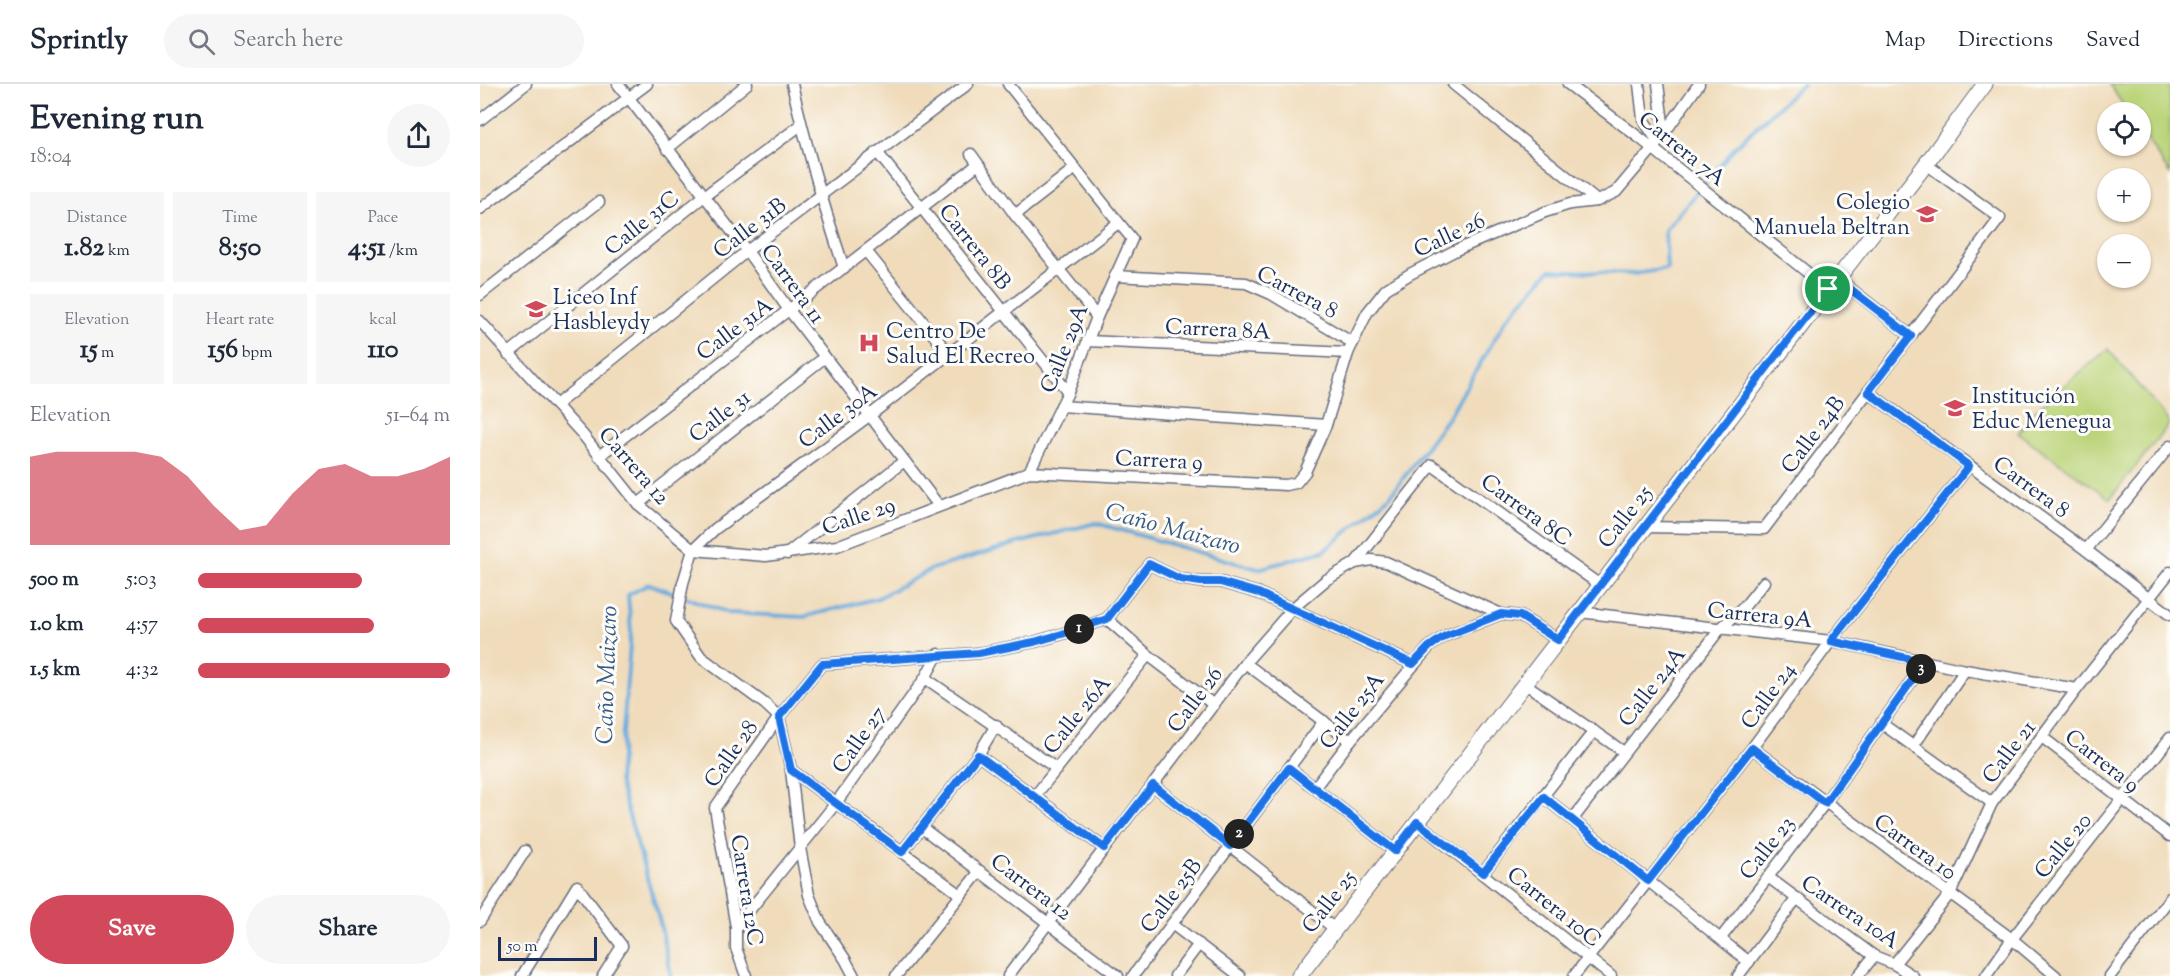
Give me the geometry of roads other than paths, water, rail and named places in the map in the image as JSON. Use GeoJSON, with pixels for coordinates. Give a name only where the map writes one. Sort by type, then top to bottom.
{"type":"FeatureCollection","features":[{"type":"Feature","properties":{"kind":"street"},"geometry":{"type":"LineString","coordinates":[[480,120],[526,84]]}},
{"type":"Feature","properties":{"kind":"street","name":"Carrera 11"},"geometry":{"type":"LineString","coordinates":[[618,84],[939,506]]}},
{"type":"Feature","properties":{"kind":"street"},"geometry":{"type":"LineString","coordinates":[[480,209],[647,84]]}},
{"type":"Feature","properties":{"kind":"street"},"geometry":{"type":"LineString","coordinates":[[667,149],[747,84]]}},
{"type":"Feature","properties":{"kind":"street"},"geometry":{"type":"LineString","coordinates":[[792,84],[821,197],[844,268]]}},
{"type":"Feature","properties":{"kind":"street","name":"Calle 31B"},"geometry":{"type":"LineString","coordinates":[[556,405],[747,251],[968,84]]}},
{"type":"Feature","properties":{"kind":"street"},"geometry":{"type":"LineString","coordinates":[[1008,84],[1118,223]]}},
{"type":"Feature","properties":{"kind":"street"},"geometry":{"type":"LineString","coordinates":[[1453,84],[1598,201]]}},
{"type":"Feature","properties":{"kind":"street","name":"Carrera 7A"},"geometry":{"type":"LineString","coordinates":[[1568,84],[1655,145],[1686,175],[1737,217],[1911,336]]}},
{"type":"Feature","properties":{"kind":"street"},"geometry":{"type":"LineString","coordinates":[[1639,84],[1643,119],[1655,145]]}},
{"type":"Feature","properties":{"kind":"street"},"geometry":{"type":"LineString","coordinates":[[1658,84],[1664,131]]}},
{"type":"Feature","properties":{"kind":"street","name":"Calle 26"},"geometry":{"type":"LineString","coordinates":[[1286,485],[1296,483],[1302,478],[1326,425],[1350,348],[1360,325],[1374,303],[1386,290],[1410,274],[1456,250],[1545,212],[1570,204],[1598,201],[1617,192],[1655,145],[1699,84]]}},
{"type":"Feature","properties":{"kind":"street","name":"Calle 25"},"geometry":{"type":"LineString","coordinates":[[1299,976],[1926,164],[1985,84]]}},
{"type":"Feature","properties":{"kind":"street","name":"Calle 31C"},"geometry":{"type":"LineString","coordinates":[[508,354],[703,197],[801,125]]}},
{"type":"Feature","properties":{"kind":"street","name":"Carrera 8B"},"geometry":{"type":"LineString","coordinates":[[877,152],[1068,392]]}},
{"type":"Feature","properties":{"kind":"street"},"geometry":{"type":"LineString","coordinates":[[971,154],[1014,215],[1097,318]]}},
{"type":"Feature","properties":{"kind":"street","name":"Calle 24B"},"geometry":{"type":"LineString","coordinates":[[1644,527],[1764,529],[2000,218],[1926,164]]}},
{"type":"Feature","properties":{"kind":"street","name":"Calle 31A"},"geometry":{"type":"LineString","coordinates":[[599,456],[977,165]]}},
{"type":"Feature","properties":{"kind":"street"},"geometry":{"type":"LineString","coordinates":[[1014,215],[1074,169]]}},
{"type":"Feature","properties":{"kind":"street"},"geometry":{"type":"LineString","coordinates":[[480,295],[599,202]]}},
{"type":"Feature","properties":{"kind":"street","name":"Calle 29A"},"geometry":{"type":"LineString","coordinates":[[1029,471],[1068,392],[1087,341],[1132,239],[1118,223]]}},
{"type":"Feature","properties":{"kind":"street","name":"Calle 30A"},"geometry":{"type":"LineString","coordinates":[[693,550],[715,529],[869,416],[1118,223]]}},
{"type":"Feature","properties":{"kind":"street"},"geometry":{"type":"LineString","coordinates":[[866,251],[949,354]]}},
{"type":"Feature","properties":{"kind":"street","name":"Carrera 8"},"geometry":{"type":"LineString","coordinates":[[1115,276],[1246,283],[1271,294],[1350,348]]}},
{"type":"Feature","properties":{"kind":"street","name":"Carrera 12"},"geometry":{"type":"LineString","coordinates":[[480,321],[556,405],[638,504],[693,550]]}},
{"type":"Feature","properties":{"kind":"street","name":"Carrera 8A"},"geometry":{"type":"LineString","coordinates":[[1087,341],[1350,348]]}},
{"type":"Feature","properties":{"kind":"street","name":"Calle 31"},"geometry":{"type":"LineString","coordinates":[[638,504],[825,357]]}},
{"type":"Feature","properties":{"kind":"street","name":"Carrera 8"},"geometry":{"type":"LineString","coordinates":[[1868,392],[2086,550],[2170,615]]}},
{"type":"Feature","properties":{"kind":"street"},"geometry":{"type":"LineString","coordinates":[[1061,406],[1326,425]]}},
{"type":"Feature","properties":{"kind":"street"},"geometry":{"type":"LineString","coordinates":[[2086,550],[2170,446]]}},
{"type":"Feature","properties":{"kind":"street"},"geometry":{"type":"LineString","coordinates":[[787,555],[904,461]]}},
{"type":"Feature","properties":{"kind":"street","name":"Calle 26"},"geometry":{"type":"LineString","coordinates":[[1008,976],[1245,663],[1293,608],[1326,580],[1356,563],[1432,465]]}},
{"type":"Feature","properties":{"kind":"street","name":"Carrera 8C"},"geometry":{"type":"LineString","coordinates":[[1432,465],[1600,585]]}},
{"type":"Feature","properties":{"kind":"street","name":"Calle 24"},"geometry":{"type":"LineString","coordinates":[[1574,976],[1752,748],[1831,641],[1969,466]]}},
{"type":"Feature","properties":{"kind":"street","name":"Carrera 9"},"geometry":{"type":"LineString","coordinates":[[1029,471],[1286,485]]}},
{"type":"Feature","properties":{"kind":"street","name":"Calle 29"},"geometry":{"type":"LineString","coordinates":[[693,550],[746,556],[787,555],[837,546],[1029,471]]}},
{"type":"Feature","properties":{"kind":"street"},"geometry":{"type":"LineString","coordinates":[[693,550],[687,566],[676,621],[695,650],[707,663],[765,704],[779,717],[791,770],[800,848],[814,909],[854,976]]}},
{"type":"Feature","properties":{"kind":"street"},"geometry":{"type":"LineString","coordinates":[[1356,563],[1371,560],[1386,562],[1501,614],[1520,616],[1558,640]]}},
{"type":"Feature","properties":{"kind":"street"},"geometry":{"type":"LineString","coordinates":[[938,654],[979,653],[1034,642],[1107,619],[1149,564],[1180,579],[1220,582],[1258,593],[1413,664]]}},
{"type":"Feature","properties":{"kind":"street","name":"Calle 21"},"geometry":{"type":"LineString","coordinates":[[1894,964],[1950,894],[1992,803],[2077,689],[2170,572]]}},
{"type":"Feature","properties":{"kind":"street","name":"Calle 24A"},"geometry":{"type":"LineString","coordinates":[[1573,819],[1720,629],[1744,607],[1764,582]]}},
{"type":"Feature","properties":{"kind":"street","name":"Carrera 9A"},"geometry":{"type":"LineString","coordinates":[[1579,612],[1831,641],[1965,670],[2077,689]]}},
{"type":"Feature","properties":{"kind":"street","name":"Calle 25A"},"geometry":{"type":"LineString","coordinates":[[1315,787],[1350,741],[1429,647],[1445,636],[1501,614]]}},
{"type":"Feature","properties":{"kind":"street"},"geometry":{"type":"LineString","coordinates":[[1107,619],[1148,655],[1214,705]]}},
{"type":"Feature","properties":{"kind":"street","name":"Calle 28"},"geometry":{"type":"LineString","coordinates":[[715,808],[779,717],[822,664],[938,654]]}},
{"type":"Feature","properties":{"kind":"street","name":"Calle 27"},"geometry":{"type":"LineString","coordinates":[[736,927],[836,803],[925,678],[938,654]]}},
{"type":"Feature","properties":{"kind":"street","name":"Calle 26A"},"geometry":{"type":"LineString","coordinates":[[1034,797],[1148,655]]}},
{"type":"Feature","properties":{"kind":"street","name":"Calle 23"},"geometry":{"type":"LineString","coordinates":[[1721,938],[1825,803],[1925,662]]}},
{"type":"Feature","properties":{"kind":"street"},"geometry":{"type":"LineString","coordinates":[[1245,663],[1350,741]]}},
{"type":"Feature","properties":{"kind":"street"},"geometry":{"type":"LineString","coordinates":[[1914,745],[1965,670]]}},
{"type":"Feature","properties":{"kind":"street"},"geometry":{"type":"LineString","coordinates":[[925,678],[1057,769]]}},
{"type":"Feature","properties":{"kind":"street"},"geometry":{"type":"LineString","coordinates":[[1524,683],[1624,752]]}},
{"type":"Feature","properties":{"kind":"street","name":"Calle 25B"},"geometry":{"type":"LineString","coordinates":[[1133,976],[1324,721]]}},
{"type":"Feature","properties":{"kind":"street"},"geometry":{"type":"LineString","coordinates":[[1881,723],[1992,803]]}},
{"type":"Feature","properties":{"kind":"street"},"geometry":{"type":"LineString","coordinates":[[902,852],[978,755],[996,725]]}},
{"type":"Feature","properties":{"kind":"street"},"geometry":{"type":"LineString","coordinates":[[1483,873],[1594,731]]}},
{"type":"Feature","properties":{"kind":"street","name":"Carrera 9"},"geometry":{"type":"LineString","coordinates":[[2042,737],[2170,836]]}},
{"type":"Feature","properties":{"kind":"street","name":"Calle 20"},"geometry":{"type":"LineString","coordinates":[[1986,976],[2012,939],[2170,738]]}},
{"type":"Feature","properties":{"kind":"street","name":"Carrera 10"},"geometry":{"type":"LineString","coordinates":[[1752,748],[2012,939],[2056,976]]}},
{"type":"Feature","properties":{"kind":"street"},"geometry":{"type":"LineString","coordinates":[[978,755],[1104,848]]}},
{"type":"Feature","properties":{"kind":"street"},"geometry":{"type":"LineString","coordinates":[[1289,768],[1395,851]]}},
{"type":"Feature","properties":{"kind":"street"},"geometry":{"type":"LineString","coordinates":[[791,770],[961,895]]}},
{"type":"Feature","properties":{"kind":"street"},"geometry":{"type":"LineString","coordinates":[[1153,785],[1335,929]]}},
{"type":"Feature","properties":{"kind":"street"},"geometry":{"type":"LineString","coordinates":[[1544,797],[1749,962]]}},
{"type":"Feature","properties":{"kind":"street","name":"Carrera 12C"},"geometry":{"type":"LineString","coordinates":[[715,808],[736,927],[736,948],[746,976]]}},
{"type":"Feature","properties":{"kind":"street","name":"Carrera 10C"},"geometry":{"type":"LineString","coordinates":[[1417,822],[1611,976]]}},
{"type":"Feature","properties":{"kind":"street","name":"Carrera 12"},"geometry":{"type":"LineString","coordinates":[[921,827],[1118,976]]}},
{"type":"Feature","properties":{"kind":"street"},"geometry":{"type":"LineString","coordinates":[[480,921],[525,851]]}},
{"type":"Feature","properties":{"kind":"street"},"geometry":{"type":"LineString","coordinates":[[896,976],[980,871]]}},
{"type":"Feature","properties":{"kind":"street","name":"Carrera 10A"},"geometry":{"type":"LineString","coordinates":[[1768,877],[1874,956],[1894,964],[1913,976]]}},
{"type":"Feature","properties":{"kind":"street"},"geometry":{"type":"LineString","coordinates":[[522,976],[577,886],[622,946],[603,976]]}},
{"type":"Feature","properties":{"kind":"street"},"geometry":{"type":"LineString","coordinates":[[1738,976],[1797,898]]}},
{"type":"Feature","properties":{"kind":"street"},"geometry":{"type":"LineString","coordinates":[[2110,976],[2170,898]]}},
{"type":"Feature","properties":{"kind":"street"},"geometry":{"type":"LineString","coordinates":[[1172,924],[1240,976]]}},
{"type":"Feature","properties":{"kind":"street"},"geometry":{"type":"LineString","coordinates":[[1175,976],[1199,944]]}},
{"type":"Feature","properties":{"kind":"street"},"geometry":{"type":"LineString","coordinates":[[1858,976],[1874,956]]}},
{"type":"Feature","properties":{"kind":"waterway","name":"Caño Maizaro"},"geometry":{"type":"LineString","coordinates":[[671,976],[660,922],[619,781],[631,632],[628,595],[649,584],[729,613],[803,617],[878,598],[932,569],[1014,544],[1096,523],[1258,569],[1324,551],[1390,496],[1449,416],[1507,318],[1550,270],[1633,274],[1667,269],[1665,230],[1736,146],[1803,84]]}},
{"type":"Feature","properties":{"kind":"place","name":"Colegio Manuela Beltran"},"geometry":{"type":"Point","coordinates":[1927,214]}},
{"type":"Feature","properties":{"kind":"place","name":"Liceo Inf Hasbleydy"},"geometry":{"type":"Point","coordinates":[536,309]}},
{"type":"Feature","properties":{"kind":"place","name":"Centro De Salud El Recreo"},"geometry":{"type":"Point","coordinates":[869,343]}},
{"type":"Feature","properties":{"kind":"place","name":"Institución Educ Menegua"},"geometry":{"type":"Point","coordinates":[1955,408]}}]}
